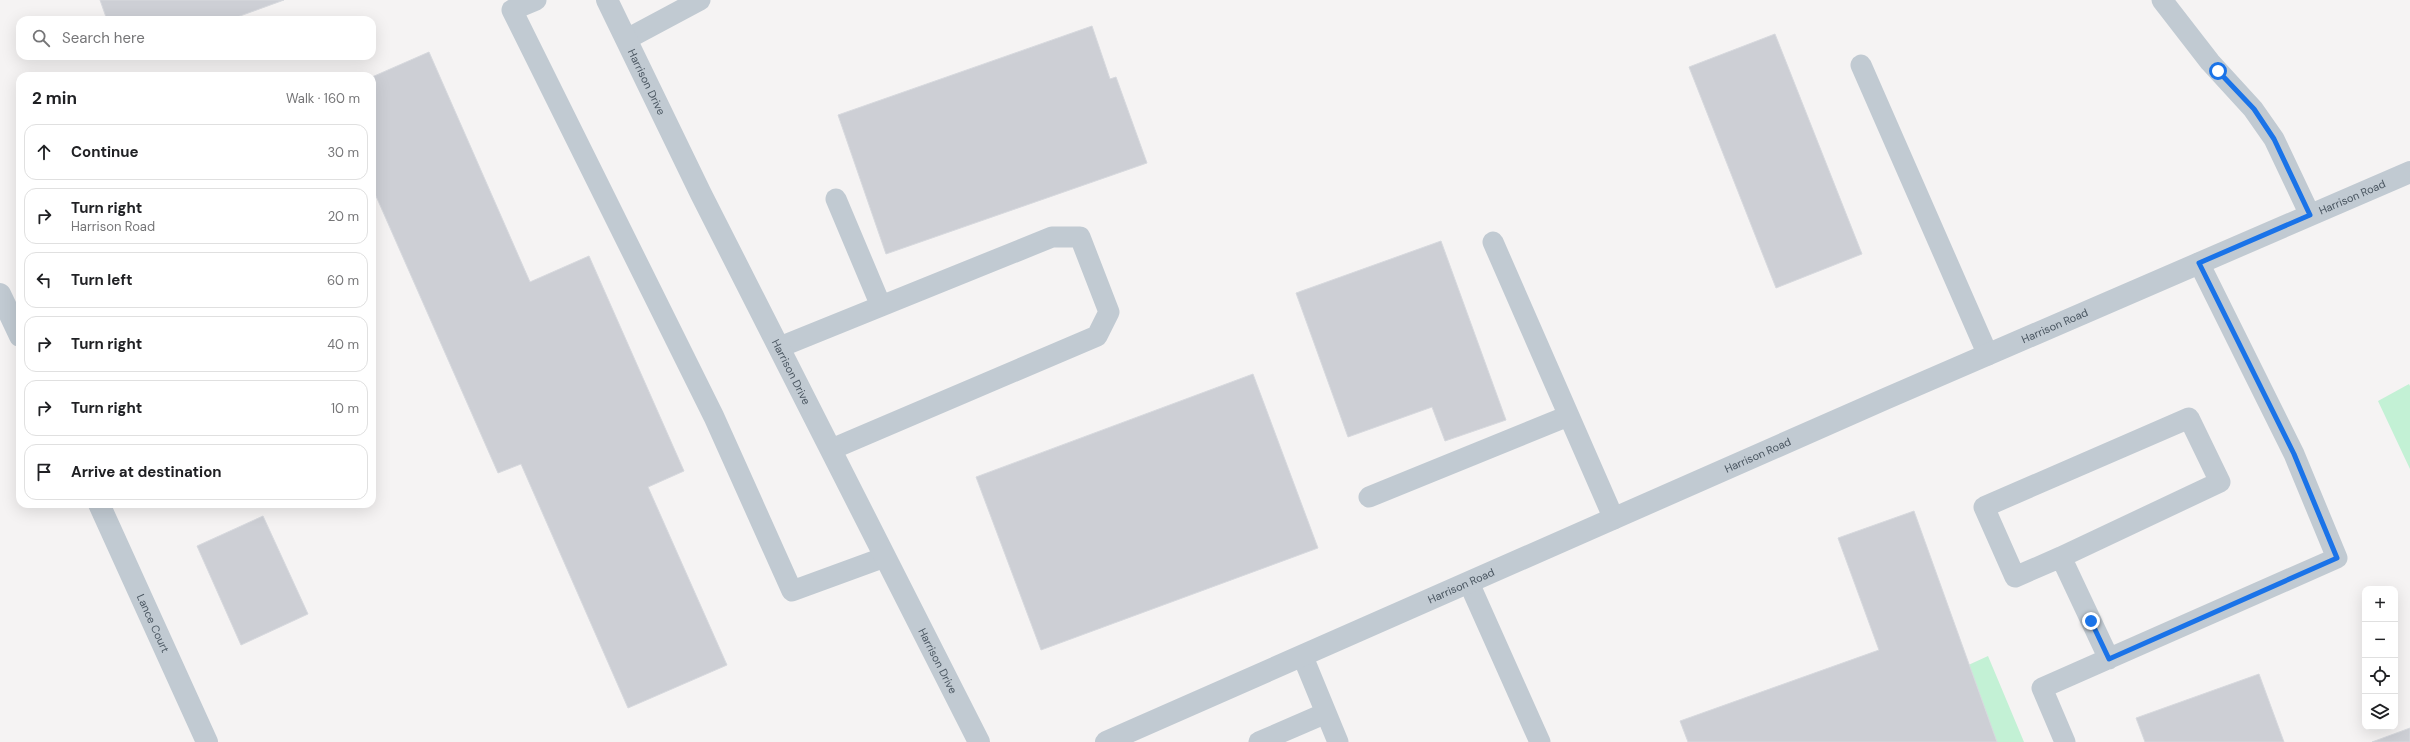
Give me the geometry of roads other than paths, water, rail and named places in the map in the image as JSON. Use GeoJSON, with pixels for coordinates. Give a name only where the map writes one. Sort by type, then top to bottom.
{"type":"FeatureCollection","features":[{"type":"Feature","properties":{"kind":"street","name":"Harrison Drive"},"geometry":{"type":"LineString","coordinates":[[607,0],[701,194],[832,448],[885,557],[979,742]]}},
{"type":"Feature","properties":{"kind":"street","name":"Harrison Road"},"geometry":{"type":"LineString","coordinates":[[1106,742],[1303,657],[1988,355],[2410,172]]}},
{"type":"Feature","properties":{"kind":"street"},"geometry":{"type":"LineString","coordinates":[[0,294],[16,328]]}},
{"type":"Feature","properties":{"kind":"street","name":"Lance Court"},"geometry":{"type":"LineString","coordinates":[[101,508],[207,742]]}},
{"type":"Feature","properties":{"kind":"lane"},"geometry":{"type":"LineString","coordinates":[[536,0],[512,10],[714,417],[792,592],[885,557]]}},
{"type":"Feature","properties":{"kind":"lane"},"geometry":{"type":"LineString","coordinates":[[627,39],[700,0]]}},
{"type":"Feature","properties":{"kind":"lane"},"geometry":{"type":"LineString","coordinates":[[2162,0],[2210,62],[2254,109],[2274,139],[2310,215]]}},
{"type":"Feature","properties":{"kind":"lane"},"geometry":{"type":"LineString","coordinates":[[1861,65],[1988,355]]}},
{"type":"Feature","properties":{"kind":"lane"},"geometry":{"type":"LineString","coordinates":[[836,199],[881,306]]}},
{"type":"Feature","properties":{"kind":"lane"},"geometry":{"type":"LineString","coordinates":[[780,347],[1052,237],[1080,237],[1109,312],[1097,336],[832,448]]}},
{"type":"Feature","properties":{"kind":"lane"},"geometry":{"type":"LineString","coordinates":[[1493,242],[1614,519]]}},
{"type":"Feature","properties":{"kind":"lane"},"geometry":{"type":"LineString","coordinates":[[2065,742],[2042,688],[2337,558],[2294,454],[2199,263]]}},
{"type":"Feature","properties":{"kind":"lane"},"geometry":{"type":"LineString","coordinates":[[1369,497],[1568,416]]}},
{"type":"Feature","properties":{"kind":"lane"},"geometry":{"type":"LineString","coordinates":[[2189,418],[2220,482],[2061,557],[2015,577],[1984,507],[2189,418]]}},
{"type":"Feature","properties":{"kind":"lane"},"geometry":{"type":"LineString","coordinates":[[2061,557],[2109,659]]}},
{"type":"Feature","properties":{"kind":"lane"},"geometry":{"type":"LineString","coordinates":[[1469,583],[1540,742]]}},
{"type":"Feature","properties":{"kind":"lane"},"geometry":{"type":"LineString","coordinates":[[1303,657],[1338,742]]}},
{"type":"Feature","properties":{"kind":"lane"},"geometry":{"type":"LineString","coordinates":[[1259,742],[1326,713]]}}]}
